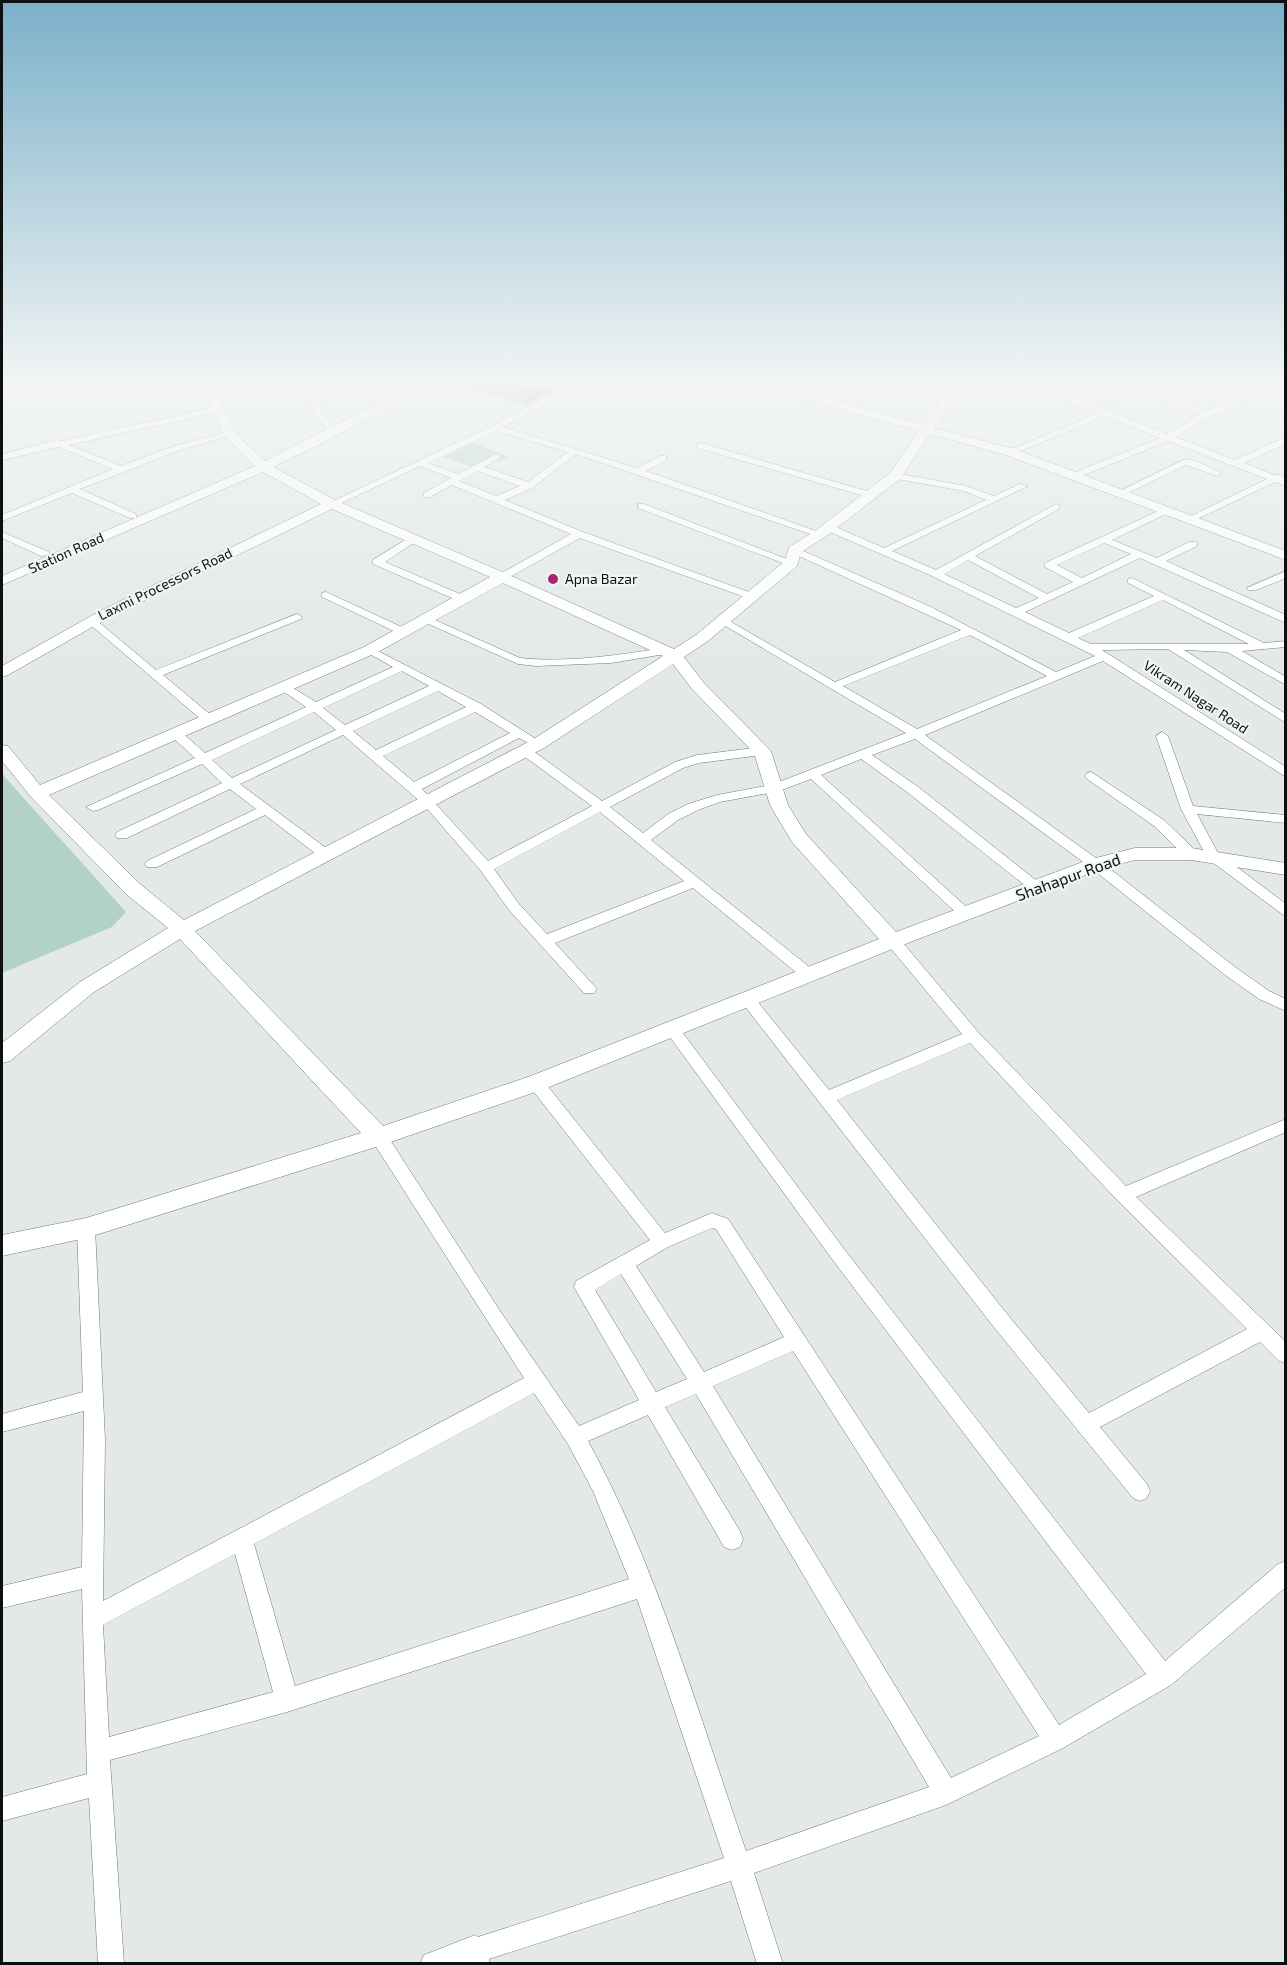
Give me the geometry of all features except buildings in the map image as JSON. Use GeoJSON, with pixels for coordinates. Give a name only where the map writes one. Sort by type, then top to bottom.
{"type":"FeatureCollection","features":[{"type":"Feature","properties":{"kind":"main road","name":"Station Road"},"geometry":{"type":"LineString","coordinates":[[2,574],[133,516],[232,477]]}},
{"type":"Feature","properties":{"kind":"main road","name":"Station Road"},"geometry":{"type":"LineString","coordinates":[[2,581],[235,477]]}},
{"type":"Feature","properties":{"kind":"main road"},"geometry":{"type":"LineString","coordinates":[[282,477],[332,504],[670,653],[698,686],[762,751],[787,820],[799,838],[893,941]]}},
{"type":"Feature","properties":{"kind":"main road"},"geometry":{"type":"LineString","coordinates":[[2,1055],[87,987],[182,929],[531,747],[670,653],[722,621],[753,597],[824,530],[894,477]]}},
{"type":"Feature","properties":{"kind":"main road"},"geometry":{"type":"LineString","coordinates":[[1080,477],[1286,556]]}},
{"type":"Feature","properties":{"kind":"main road","name":"Laxmi Processors Road"},"geometry":{"type":"LineString","coordinates":[[2,672],[91,621],[332,504]]}},
{"type":"Feature","properties":{"kind":"main road"},"geometry":{"type":"LineString","coordinates":[[37,793],[370,650],[502,577]]}},
{"type":"Feature","properties":{"kind":"main road"},"geometry":{"type":"LineString","coordinates":[[2,750],[37,793],[133,889],[182,929],[379,1137]]}},
{"type":"Feature","properties":{"kind":"main road","name":"Shahapur Road"},"geometry":{"type":"LineString","coordinates":[[2,1246],[86,1228],[379,1137],[536,1083],[748,1000],[808,974],[967,915],[1095,864],[1136,854],[1191,854],[1286,869]]}},
{"type":"Feature","properties":{"kind":"street"},"geometry":{"type":"LineString","coordinates":[[2,518],[102,477]]}},
{"type":"Feature","properties":{"kind":"street"},"geometry":{"type":"LineString","coordinates":[[332,504],[391,477]]}},
{"type":"Feature","properties":{"kind":"street"},"geometry":{"type":"LineString","coordinates":[[449,477],[496,500],[579,534],[753,597]]}},
{"type":"Feature","properties":{"kind":"street"},"geometry":{"type":"LineString","coordinates":[[427,495],[463,477]]}},
{"type":"Feature","properties":{"kind":"street"},"geometry":{"type":"LineString","coordinates":[[503,477],[529,486]]}},
{"type":"Feature","properties":{"kind":"street"},"geometry":{"type":"LineString","coordinates":[[496,500],[529,486],[542,477]]}},
{"type":"Feature","properties":{"kind":"street","name":"Vikram Nagar Road"},"geometry":{"type":"LineString","coordinates":[[656,477],[885,551],[1071,637],[1286,773]]}},
{"type":"Feature","properties":{"kind":"street"},"geometry":{"type":"LineString","coordinates":[[808,477],[871,495]]}},
{"type":"Feature","properties":{"kind":"street"},"geometry":{"type":"LineString","coordinates":[[899,477],[966,489],[992,499]]}},
{"type":"Feature","properties":{"kind":"street"},"geometry":{"type":"LineString","coordinates":[[1121,493],[1155,477]]}},
{"type":"Feature","properties":{"kind":"street"},"geometry":{"type":"LineString","coordinates":[[1269,477],[1286,483]]}},
{"type":"Feature","properties":{"kind":"street"},"geometry":{"type":"LineString","coordinates":[[1190,519],[1278,477]]}},
{"type":"Feature","properties":{"kind":"street"},"geometry":{"type":"LineString","coordinates":[[885,551],[1023,486]]}},
{"type":"Feature","properties":{"kind":"street"},"geometry":{"type":"LineString","coordinates":[[72,489],[133,516]]}},
{"type":"Feature","properties":{"kind":"street"},"geometry":{"type":"LineString","coordinates":[[641,506],[865,580],[999,644],[1054,675]]}},
{"type":"Feature","properties":{"kind":"street"},"geometry":{"type":"LineString","coordinates":[[936,574],[1056,507]]}},
{"type":"Feature","properties":{"kind":"street"},"geometry":{"type":"LineString","coordinates":[[1082,582],[1049,565],[1167,510]]}},
{"type":"Feature","properties":{"kind":"street"},"geometry":{"type":"LineString","coordinates":[[502,577],[579,534]]}},
{"type":"Feature","properties":{"kind":"street"},"geometry":{"type":"LineString","coordinates":[[2,535],[45,554]]}},
{"type":"Feature","properties":{"kind":"street"},"geometry":{"type":"LineString","coordinates":[[414,539],[377,562],[463,599]]}},
{"type":"Feature","properties":{"kind":"street"},"geometry":{"type":"LineString","coordinates":[[1104,540],[1160,560],[1240,596],[1286,620]]}},
{"type":"Feature","properties":{"kind":"street"},"geometry":{"type":"LineString","coordinates":[[1160,560],[1193,544]]}},
{"type":"Feature","properties":{"kind":"street"},"geometry":{"type":"LineString","coordinates":[[1017,612],[1140,554]]}},
{"type":"Feature","properties":{"kind":"street"},"geometry":{"type":"LineString","coordinates":[[967,556],[1047,598]]}},
{"type":"Feature","properties":{"kind":"street"},"geometry":{"type":"LineString","coordinates":[[1252,588],[1286,574]]}},
{"type":"Feature","properties":{"kind":"street"},"geometry":{"type":"LineString","coordinates":[[1132,581],[1264,646]]}},
{"type":"Feature","properties":{"kind":"street"},"geometry":{"type":"LineString","coordinates":[[326,595],[402,631]]}},
{"type":"Feature","properties":{"kind":"street"},"geometry":{"type":"LineString","coordinates":[[1071,637],[1163,596]]}},
{"type":"Feature","properties":{"kind":"street"},"geometry":{"type":"LineString","coordinates":[[156,674],[297,617]]}},
{"type":"Feature","properties":{"kind":"street"},"geometry":{"type":"LineString","coordinates":[[426,619],[518,661],[611,660],[670,653]]}},
{"type":"Feature","properties":{"kind":"street"},"geometry":{"type":"LineString","coordinates":[[91,621],[208,719]]}},
{"type":"Feature","properties":{"kind":"street"},"geometry":{"type":"LineString","coordinates":[[722,621],[916,734],[1095,864],[1264,996],[1286,1006]]}},
{"type":"Feature","properties":{"kind":"street"},"geometry":{"type":"LineString","coordinates":[[834,686],[969,631]]}},
{"type":"Feature","properties":{"kind":"street"},"geometry":{"type":"LineString","coordinates":[[1089,647],[1171,646],[1230,649],[1286,644]]}},
{"type":"Feature","properties":{"kind":"street"},"geometry":{"type":"LineString","coordinates":[[1171,646],[1286,720]]}},
{"type":"Feature","properties":{"kind":"street"},"geometry":{"type":"LineString","coordinates":[[1230,649],[1286,682]]}},
{"type":"Feature","properties":{"kind":"street"},"geometry":{"type":"LineString","coordinates":[[370,650],[477,707],[519,733],[531,747],[602,807],[808,974]]}},
{"type":"Feature","properties":{"kind":"street"},"geometry":{"type":"LineString","coordinates":[[643,840],[673,817],[693,807],[717,799],[774,788],[813,774],[1104,656]]}},
{"type":"Feature","properties":{"kind":"street"},"geometry":{"type":"LineString","coordinates":[[93,807],[402,667]]}},
{"type":"Feature","properties":{"kind":"street"},"geometry":{"type":"LineString","coordinates":[[122,835],[438,686]]}},
{"type":"Feature","properties":{"kind":"street"},"geometry":{"type":"LineString","coordinates":[[284,687],[315,707],[428,801],[486,868],[514,907],[589,989]]}},
{"type":"Feature","properties":{"kind":"street"},"geometry":{"type":"LineString","coordinates":[[375,755],[477,707]]}},
{"type":"Feature","properties":{"kind":"street"},"geometry":{"type":"LineString","coordinates":[[175,733],[231,784],[325,854]]}},
{"type":"Feature","properties":{"kind":"street"},"geometry":{"type":"LineString","coordinates":[[413,788],[519,733]]}},
{"type":"Feature","properties":{"kind":"street"},"geometry":{"type":"LineString","coordinates":[[1162,736],[1188,809],[1213,856],[1286,912]]}},
{"type":"Feature","properties":{"kind":"street"},"geometry":{"type":"LineString","coordinates":[[486,868],[679,765],[697,759],[762,751]]}},
{"type":"Feature","properties":{"kind":"street"},"geometry":{"type":"LineString","coordinates":[[863,754],[912,789],[1036,888]]}},
{"type":"Feature","properties":{"kind":"street"},"geometry":{"type":"LineString","coordinates":[[813,774],[967,915]]}},
{"type":"Feature","properties":{"kind":"street"},"geometry":{"type":"LineString","coordinates":[[1091,776],[1159,823],[1191,854]]}},
{"type":"Feature","properties":{"kind":"street"},"geometry":{"type":"LineString","coordinates":[[1188,809],[1286,819]]}},
{"type":"Feature","properties":{"kind":"street"},"geometry":{"type":"LineString","coordinates":[[152,864],[265,810]]}},
{"type":"Feature","properties":{"kind":"street"},"geometry":{"type":"LineString","coordinates":[[545,941],[695,882]]}},
{"type":"Feature","properties":{"kind":"street"},"geometry":{"type":"LineString","coordinates":[[893,941],[972,1036],[1123,1195],[1286,1355]]}},
{"type":"Feature","properties":{"kind":"street"},"geometry":{"type":"LineString","coordinates":[[748,1000],[996,1315],[1140,1491]]}},
{"type":"Feature","properties":{"kind":"street"},"geometry":{"type":"LineString","coordinates":[[672,1029],[838,1254],[1163,1677]]}},
{"type":"Feature","properties":{"kind":"street"},"geometry":{"type":"LineString","coordinates":[[826,1098],[972,1036]]}},
{"type":"Feature","properties":{"kind":"street"},"geometry":{"type":"LineString","coordinates":[[536,1083],[662,1242]]}},
{"type":"Feature","properties":{"kind":"street"},"geometry":{"type":"LineString","coordinates":[[1123,1195],[1286,1125]]}},
{"type":"Feature","properties":{"kind":"street"},"geometry":{"type":"LineString","coordinates":[[379,1137],[575,1437],[601,1485],[643,1586],[739,1866],[770,1964]]}},
{"type":"Feature","properties":{"kind":"street"},"geometry":{"type":"LineString","coordinates":[[732,1539],[583,1287],[662,1242],[712,1220],[722,1224],[1055,1740]]}},
{"type":"Feature","properties":{"kind":"street"},"geometry":{"type":"LineString","coordinates":[[86,1228],[93,1399],[92,1619],[99,1783],[111,1964]]}},
{"type":"Feature","properties":{"kind":"street"},"geometry":{"type":"LineString","coordinates":[[624,1263],[700,1383],[946,1792]]}},
{"type":"Feature","properties":{"kind":"street"},"geometry":{"type":"LineString","coordinates":[[1087,1424],[1262,1331]]}},
{"type":"Feature","properties":{"kind":"street"},"geometry":{"type":"LineString","coordinates":[[575,1437],[796,1341]]}},
{"type":"Feature","properties":{"kind":"street"},"geometry":{"type":"LineString","coordinates":[[92,1619],[537,1381]]}},
{"type":"Feature","properties":{"kind":"street"},"geometry":{"type":"LineString","coordinates":[[2,1423],[93,1399]]}},
{"type":"Feature","properties":{"kind":"street"},"geometry":{"type":"LineString","coordinates":[[242,1539],[286,1700]]}},
{"type":"Feature","properties":{"kind":"street"},"geometry":{"type":"LineString","coordinates":[[433,1964],[476,1956],[946,1792],[1055,1740],[1163,1677],[1285,1573]]}},
{"type":"Feature","properties":{"kind":"street"},"geometry":{"type":"LineString","coordinates":[[2,1597],[94,1575]]}},
{"type":"Feature","properties":{"kind":"street"},"geometry":{"type":"LineString","coordinates":[[98,1752],[286,1700],[643,1586]]}},
{"type":"Feature","properties":{"kind":"street"},"geometry":{"type":"LineString","coordinates":[[2,1809],[99,1783]]}},
{"type":"Feature","properties":{"kind":"green space"},"geometry":{"type":"Polygon","coordinates":[[[2,774],[126,912],[112,927],[2,973],[2,774]]]}},
{"type":"Feature","properties":{"kind":"place","name":"Apna Bazar"},"geometry":{"type":"Point","coordinates":[553,579]}}]}
